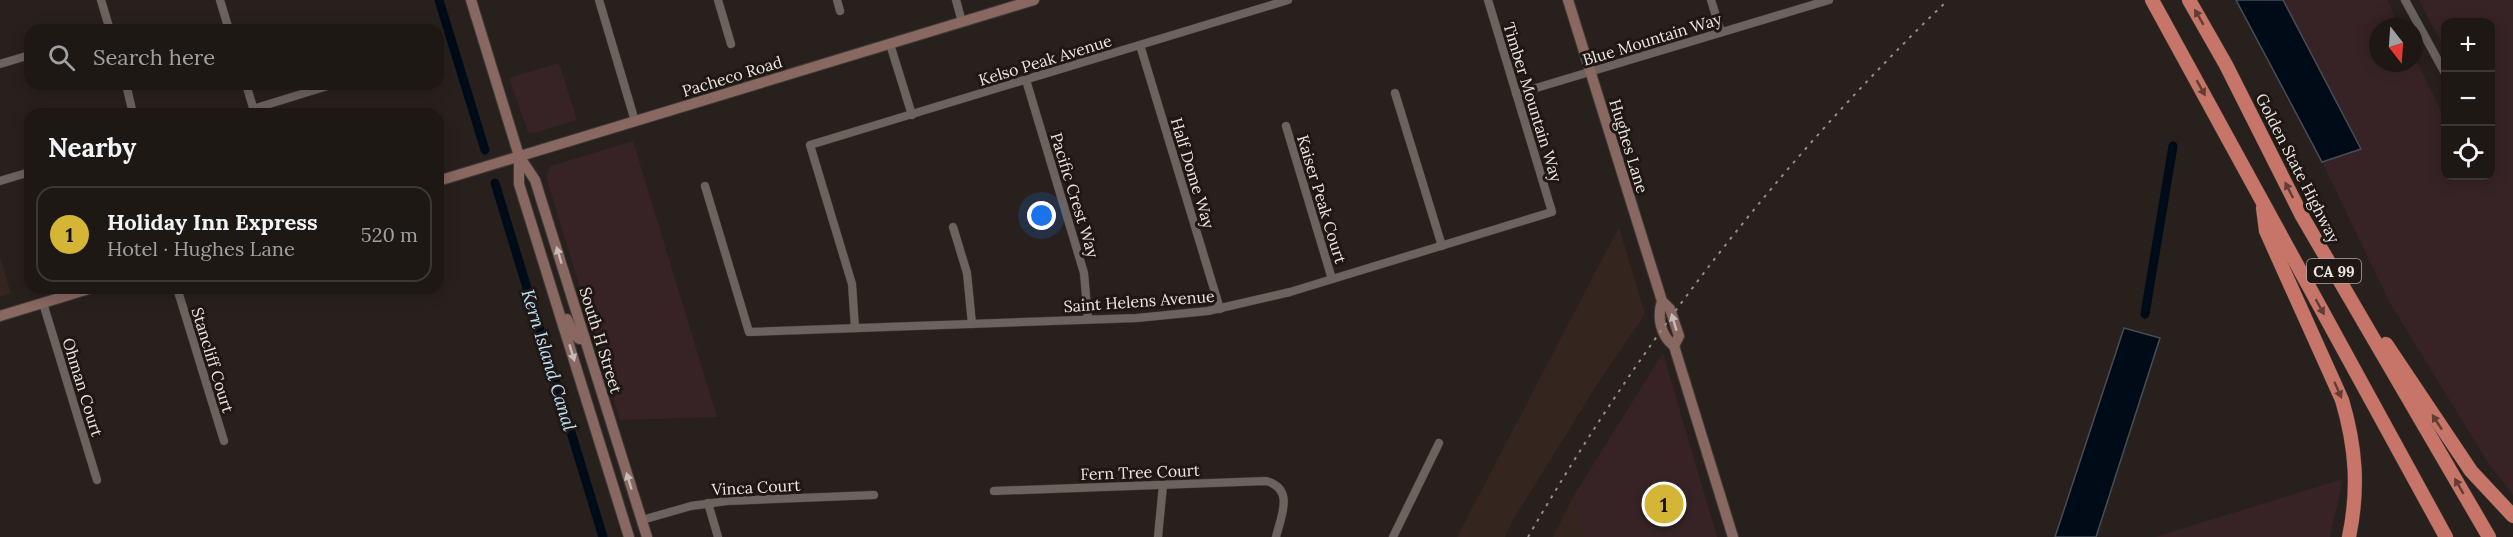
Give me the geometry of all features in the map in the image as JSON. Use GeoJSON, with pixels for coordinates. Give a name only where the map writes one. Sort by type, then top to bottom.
{"type":"FeatureCollection","features":[{"type":"Feature","properties":{"kind":"highway","name":"CA 99"},"geometry":{"type":"LineString","coordinates":[[2152,0],[2445,537]]}},
{"type":"Feature","properties":{"kind":"highway","name":"Golden State Highway"},"geometry":{"type":"LineString","coordinates":[[2189,0],[2226,64],[2302,216],[2488,537]]}},
{"type":"Feature","properties":{"kind":"highway"},"geometry":{"type":"LineString","coordinates":[[2262,200],[2266,231],[2342,400],[2348,421],[2355,451],[2356,472],[2355,510],[2349,537]]}},
{"type":"Feature","properties":{"kind":"highway"},"geometry":{"type":"LineString","coordinates":[[2302,216],[2466,464],[2488,492],[2513,516]]}},
{"type":"Feature","properties":{"kind":"street"},"geometry":{"type":"LineString","coordinates":[[101,0],[108,24]]}},
{"type":"Feature","properties":{"kind":"street"},"geometry":{"type":"LineString","coordinates":[[220,0],[227,24]]}},
{"type":"Feature","properties":{"kind":"street","name":"South H Street"},"geometry":{"type":"LineString","coordinates":[[471,0],[519,156],[535,180],[646,537]]}},
{"type":"Feature","properties":{"kind":"street"},"geometry":{"type":"LineString","coordinates":[[598,0],[635,121]]}},
{"type":"Feature","properties":{"kind":"street"},"geometry":{"type":"LineString","coordinates":[[718,0],[731,44]]}},
{"type":"Feature","properties":{"kind":"street"},"geometry":{"type":"LineString","coordinates":[[837,0],[840,11]]}},
{"type":"Feature","properties":{"kind":"street"},"geometry":{"type":"LineString","coordinates":[[956,0],[962,22]]}},
{"type":"Feature","properties":{"kind":"street","name":"Pacheco Road"},"geometry":{"type":"LineString","coordinates":[[444,179],[1034,0]]}},
{"type":"Feature","properties":{"kind":"street","name":"Kelso Peak Avenue"},"geometry":{"type":"LineString","coordinates":[[855,328],[852,284],[810,145],[1140,45],[1263,4],[1288,0]]}},
{"type":"Feature","properties":{"kind":"street","name":"Timber Mountain Way"},"geometry":{"type":"LineString","coordinates":[[1488,0],[1552,212]]}},
{"type":"Feature","properties":{"kind":"street","name":"Hughes Lane"},"geometry":{"type":"LineString","coordinates":[[1568,0],[1662,300],[1658,314],[1666,340],[1674,346],[1733,537]]}},
{"type":"Feature","properties":{"kind":"street"},"geometry":{"type":"LineString","coordinates":[[1711,0],[1721,32]]}},
{"type":"Feature","properties":{"kind":"street","name":"Blue Mountain Way"},"geometry":{"type":"LineString","coordinates":[[1516,93],[1829,0]]}},
{"type":"Feature","properties":{"kind":"street"},"geometry":{"type":"LineString","coordinates":[[2405,0],[2443,72]]}},
{"type":"Feature","properties":{"kind":"street"},"geometry":{"type":"LineString","coordinates":[[890,44],[912,115]]}},
{"type":"Feature","properties":{"kind":"street","name":"Half Dome Way"},"geometry":{"type":"LineString","coordinates":[[1140,45],[1220,309]]}},
{"type":"Feature","properties":{"kind":"street"},"geometry":{"type":"LineString","coordinates":[[0,64],[24,57]]}},
{"type":"Feature","properties":{"kind":"street","name":"Pacific Crest Way"},"geometry":{"type":"LineString","coordinates":[[1026,80],[1084,273],[1088,319]]}},
{"type":"Feature","properties":{"kind":"street"},"geometry":{"type":"LineString","coordinates":[[127,90],[132,108]]}},
{"type":"Feature","properties":{"kind":"street"},"geometry":{"type":"LineString","coordinates":[[248,90],[253,108]]}},
{"type":"Feature","properties":{"kind":"street"},"geometry":{"type":"LineString","coordinates":[[263,108],[316,90]]}},
{"type":"Feature","properties":{"kind":"street"},"geometry":{"type":"LineString","coordinates":[[1395,93],[1442,246]]}},
{"type":"Feature","properties":{"kind":"street","name":"Kaiser Peak Court"},"geometry":{"type":"LineString","coordinates":[[1286,126],[1332,279]]}},
{"type":"Feature","properties":{"kind":"street","name":"South H Street"},"geometry":{"type":"LineString","coordinates":[[519,156],[519,184],[629,537]]}},
{"type":"Feature","properties":{"kind":"street"},"geometry":{"type":"LineString","coordinates":[[0,181],[24,174]]}},
{"type":"Feature","properties":{"kind":"street","name":"Saint Helens Avenue"},"geometry":{"type":"LineString","coordinates":[[705,186],[749,332],[1177,315],[1220,309],[1260,301],[1552,212]]}},
{"type":"Feature","properties":{"kind":"street"},"geometry":{"type":"LineString","coordinates":[[953,227],[968,282],[972,324]]}},
{"type":"Feature","properties":{"kind":"street"},"geometry":{"type":"LineString","coordinates":[[547,274],[574,334],[579,339],[585,339]]}},
{"type":"Feature","properties":{"kind":"street"},"geometry":{"type":"LineString","coordinates":[[0,316],[72,294]]}},
{"type":"Feature","properties":{"kind":"street","name":"Stancliff Court"},"geometry":{"type":"LineString","coordinates":[[179,294],[224,441]]}},
{"type":"Feature","properties":{"kind":"street","name":"Ohman Court"},"geometry":{"type":"LineString","coordinates":[[43,303],[97,480]]}},
{"type":"Feature","properties":{"kind":"street"},"geometry":{"type":"LineString","coordinates":[[1393,537],[1439,443]]}},
{"type":"Feature","properties":{"kind":"street"},"geometry":{"type":"LineString","coordinates":[[601,448],[628,509],[633,516],[642,520]]}},
{"type":"Feature","properties":{"kind":"street","name":"Fern Tree Court"},"geometry":{"type":"LineString","coordinates":[[994,491],[1266,481],[1275,484],[1282,493],[1284,507],[1276,537]]}},
{"type":"Feature","properties":{"kind":"street"},"geometry":{"type":"LineString","coordinates":[[1158,537],[1163,485]]}},
{"type":"Feature","properties":{"kind":"street","name":"Vinca Court"},"geometry":{"type":"LineString","coordinates":[[642,520],[708,503],[874,495]]}},
{"type":"Feature","properties":{"kind":"street"},"geometry":{"type":"LineString","coordinates":[[708,503],[718,537]]}},
{"type":"Feature","properties":{"kind":"shaded area"},"geometry":{"type":"Polygon","coordinates":[[[2283,0],[2387,0],[2396,18],[2369,18],[2369,72],[2422,72],[2441,111],[2441,180],[2495,180],[2495,18],[2441,18],[2441,42],[2419,0],[2513,0],[2513,495],[2487,461],[2390,303],[2322,162],[2361,149],[2283,0]]]}},
{"type":"Feature","properties":{"kind":"shaded area"},"geometry":{"type":"Polygon","coordinates":[[[559,63],[577,120],[534,133],[528,132],[509,78],[559,63]]]}},
{"type":"Feature","properties":{"kind":"shaded area"},"geometry":{"type":"Polygon","coordinates":[[[633,141],[717,417],[620,420],[546,176],[551,166],[633,141]]]}},
{"type":"Feature","properties":{"kind":"shaded area"},"geometry":{"type":"Polygon","coordinates":[[[1619,227],[1645,314],[1598,383],[1513,520],[1505,537],[1457,537],[1619,227]]]}},
{"type":"Feature","properties":{"kind":"shaded area"},"geometry":{"type":"Polygon","coordinates":[[[0,257],[11,294],[0,297],[0,257]]]}},
{"type":"Feature","properties":{"kind":"shaded area"},"geometry":{"type":"Polygon","coordinates":[[[1663,353],[1717,537],[1585,537],[1573,497],[1663,353]]]}},
{"type":"Feature","properties":{"kind":"shaded area"},"geometry":{"type":"Polygon","coordinates":[[[2343,479],[2330,537],[2155,537],[2343,479]]]}},
{"type":"Feature","properties":{"kind":"shaded area"},"geometry":{"type":"Polygon","coordinates":[[[1573,497],[1585,537],[1553,537],[1573,497]]]}},
{"type":"Feature","properties":{"kind":"water"},"geometry":{"type":"Polygon","coordinates":[[[2236,0],[2283,0],[2361,149],[2322,162],[2236,0]]]}},
{"type":"Feature","properties":{"kind":"water"},"geometry":{"type":"Polygon","coordinates":[[[2124,328],[2160,338],[2096,537],[2055,537],[2124,328]]]}},
{"type":"Feature","properties":{"kind":"waterway","name":"Kern Island Canal"},"geometry":{"type":"LineString","coordinates":[[439,0],[485,150]]}},
{"type":"Feature","properties":{"kind":"waterway"},"geometry":{"type":"LineString","coordinates":[[2145,314],[2173,146]]}},
{"type":"Feature","properties":{"kind":"waterway","name":"Kern Island Canal"},"geometry":{"type":"LineString","coordinates":[[495,183],[603,537]]}},
{"type":"Feature","properties":{"kind":"railway"},"geometry":{"type":"LineString","coordinates":[[1528,537],[1572,463],[1619,392],[1719,254],[1772,187],[1829,123],[1948,0]]}},
{"type":"Feature","properties":{"kind":"place","name":"Holiday Inn Express"},"geometry":{"type":"Point","coordinates":[1664,504]}}]}
